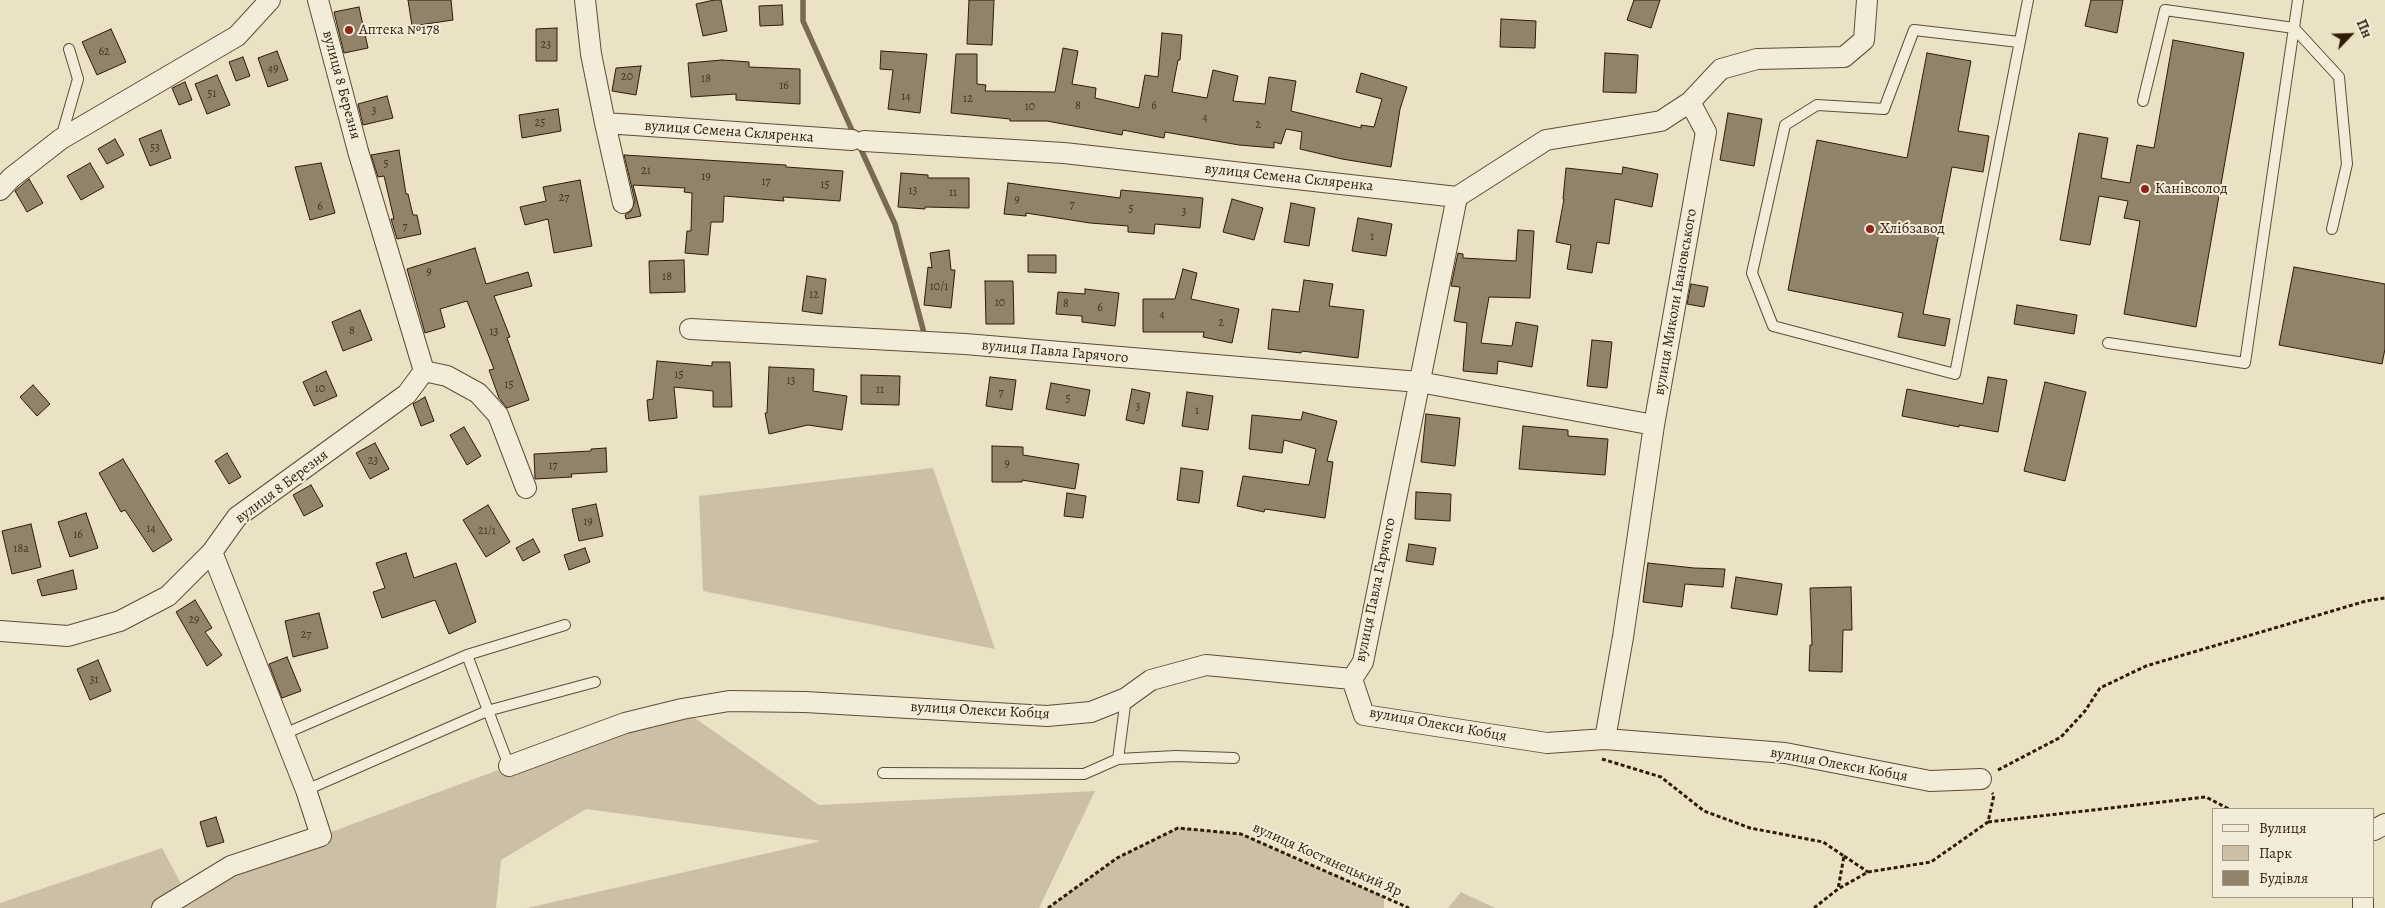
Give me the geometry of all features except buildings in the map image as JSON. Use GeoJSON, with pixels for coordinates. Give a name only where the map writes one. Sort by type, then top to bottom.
{"type":"FeatureCollection","features":[{"type":"Feature","properties":{"kind":"street"},"geometry":{"type":"LineString","coordinates":[[0,190],[11,178],[61,139],[237,36],[270,0]]}},
{"type":"Feature","properties":{"kind":"street","name":"вулиця 8 Березня"},"geometry":{"type":"LineString","coordinates":[[0,631],[68,636],[120,621],[168,596],[212,552],[237,517],[407,394],[424,371],[358,151],[318,0]]}},
{"type":"Feature","properties":{"kind":"street"},"geometry":{"type":"LineString","coordinates":[[585,0],[591,54],[623,204]]}},
{"type":"Feature","properties":{"kind":"street"},"geometry":{"type":"LineString","coordinates":[[1457,197],[1546,140],[1661,121],[1690,102],[1721,69],[1758,59],[1844,57],[1864,40],[1867,0]]}},
{"type":"Feature","properties":{"kind":"street","name":"вулиця Миколи Івановського"},"geometry":{"type":"LineString","coordinates":[[1605,739],[1623,637],[1654,425],[1706,132],[1690,102]]}},
{"type":"Feature","properties":{"kind":"street","name":"вулиця Семена Скляренка"},"geometry":{"type":"LineString","coordinates":[[605,123],[1064,153],[1457,197]]}},
{"type":"Feature","properties":{"kind":"street","name":"вулиця Павла Гарячого"},"geometry":{"type":"LineString","coordinates":[[1352,679],[1363,662],[1457,197]]}},
{"type":"Feature","properties":{"kind":"street","name":"вулиця Павла Гарячого"},"geometry":{"type":"LineString","coordinates":[[690,329],[965,344],[1419,382],[1654,425]]}},
{"type":"Feature","properties":{"kind":"street"},"geometry":{"type":"LineString","coordinates":[[424,371],[447,376],[478,393],[498,415],[526,488]]}},
{"type":"Feature","properties":{"kind":"street"},"geometry":{"type":"LineString","coordinates":[[162,908],[231,866],[320,836],[306,790],[212,552]]}},
{"type":"Feature","properties":{"kind":"street","name":"вулиця Олекси Кобця"},"geometry":{"type":"LineString","coordinates":[[509,766],[625,723],[682,708],[729,701],[805,702],[1047,716],[1091,712],[1126,698],[1151,680],[1206,665],[1352,679],[1364,715],[1547,743],[1605,739],[1785,753],[1930,782],[1981,778]]}},
{"type":"Feature","properties":{"kind":"lane"},"geometry":{"type":"LineString","coordinates":[[2019,42],[1914,30],[1884,109],[1817,104],[1785,125],[1752,273],[1773,326],[1955,374],[2028,0]]}},
{"type":"Feature","properties":{"kind":"lane"},"geometry":{"type":"LineString","coordinates":[[2108,343],[2246,363],[2298,0]]}},
{"type":"Feature","properties":{"kind":"lane"},"geometry":{"type":"LineString","coordinates":[[2143,101],[2165,10],[2294,28],[2339,77],[2347,164],[2332,228]]}},
{"type":"Feature","properties":{"kind":"lane"},"geometry":{"type":"LineString","coordinates":[[61,139],[78,79],[69,50]]}},
{"type":"Feature","properties":{"kind":"lane"},"geometry":{"type":"LineString","coordinates":[[284,734],[467,655],[565,625]]}},
{"type":"Feature","properties":{"kind":"lane"},"geometry":{"type":"LineString","coordinates":[[467,655],[509,766]]}},
{"type":"Feature","properties":{"kind":"lane"},"geometry":{"type":"LineString","coordinates":[[306,790],[487,710],[595,682]]}},
{"type":"Feature","properties":{"kind":"lane"},"geometry":{"type":"LineString","coordinates":[[1118,759],[1126,698]]}},
{"type":"Feature","properties":{"kind":"lane"},"geometry":{"type":"LineString","coordinates":[[883,773],[1084,774],[1118,759],[1176,756],[1234,758]]}},
{"type":"Feature","properties":{"kind":"path"},"geometry":{"type":"LineString","coordinates":[[1988,822],[1994,795],[1981,778],[2061,737],[2085,711],[2100,688],[2146,666],[2366,601],[2385,598]]}},
{"type":"Feature","properties":{"kind":"path"},"geometry":{"type":"LineString","coordinates":[[1594,757],[1660,776],[1704,811],[1750,828],[1822,842],[1868,872]]}},
{"type":"Feature","properties":{"kind":"path"},"geometry":{"type":"LineString","coordinates":[[1814,908],[1838,888],[1868,872],[1931,862],[1988,822],[2206,796],[2227,808]]}},
{"type":"Feature","properties":{"kind":"path","name":"вулиця Костянецький Яр"},"geometry":{"type":"LineString","coordinates":[[1048,908],[1117,858],[1178,828],[1241,834],[1409,908]]}},
{"type":"Feature","properties":{"kind":"path"},"geometry":{"type":"LineString","coordinates":[[1838,888],[1844,856]]}},
{"type":"Feature","properties":{"kind":"green space"},"geometry":{"type":"Polygon","coordinates":[[[933,468],[995,649],[703,591],[699,496],[933,468]]]}},
{"type":"Feature","properties":{"kind":"green space"},"geometry":{"type":"Polygon","coordinates":[[[682,709],[819,805],[1095,791],[1039,908],[527,908],[821,841],[586,809],[501,860],[496,908],[0,908],[0,903],[162,848],[186,893],[304,842],[625,723],[682,709]]]}},
{"type":"Feature","properties":{"kind":"green space"},"geometry":{"type":"Polygon","coordinates":[[[1178,828],[1241,834],[1384,897],[1384,908],[1048,908],[1117,858],[1178,828]]]}},
{"type":"Feature","properties":{"kind":"green space"},"geometry":{"type":"Polygon","coordinates":[[[1461,892],[1495,908],[1448,908],[1461,892]]]}},
{"type":"Feature","properties":{"kind":"waterway"},"geometry":{"type":"LineString","coordinates":[[803,0],[803,21],[855,137]]}},
{"type":"Feature","properties":{"kind":"waterway"},"geometry":{"type":"LineString","coordinates":[[859,145],[895,224],[924,333]]}},
{"type":"Feature","properties":{"kind":"place","name":"Аптека №178"},"geometry":{"type":"Point","coordinates":[349,30]}},
{"type":"Feature","properties":{"kind":"place","name":"Канівсолод"},"geometry":{"type":"Point","coordinates":[2145,189]}},
{"type":"Feature","properties":{"kind":"place","name":"Хлібзавод"},"geometry":{"type":"Point","coordinates":[1870,229]}}]}
